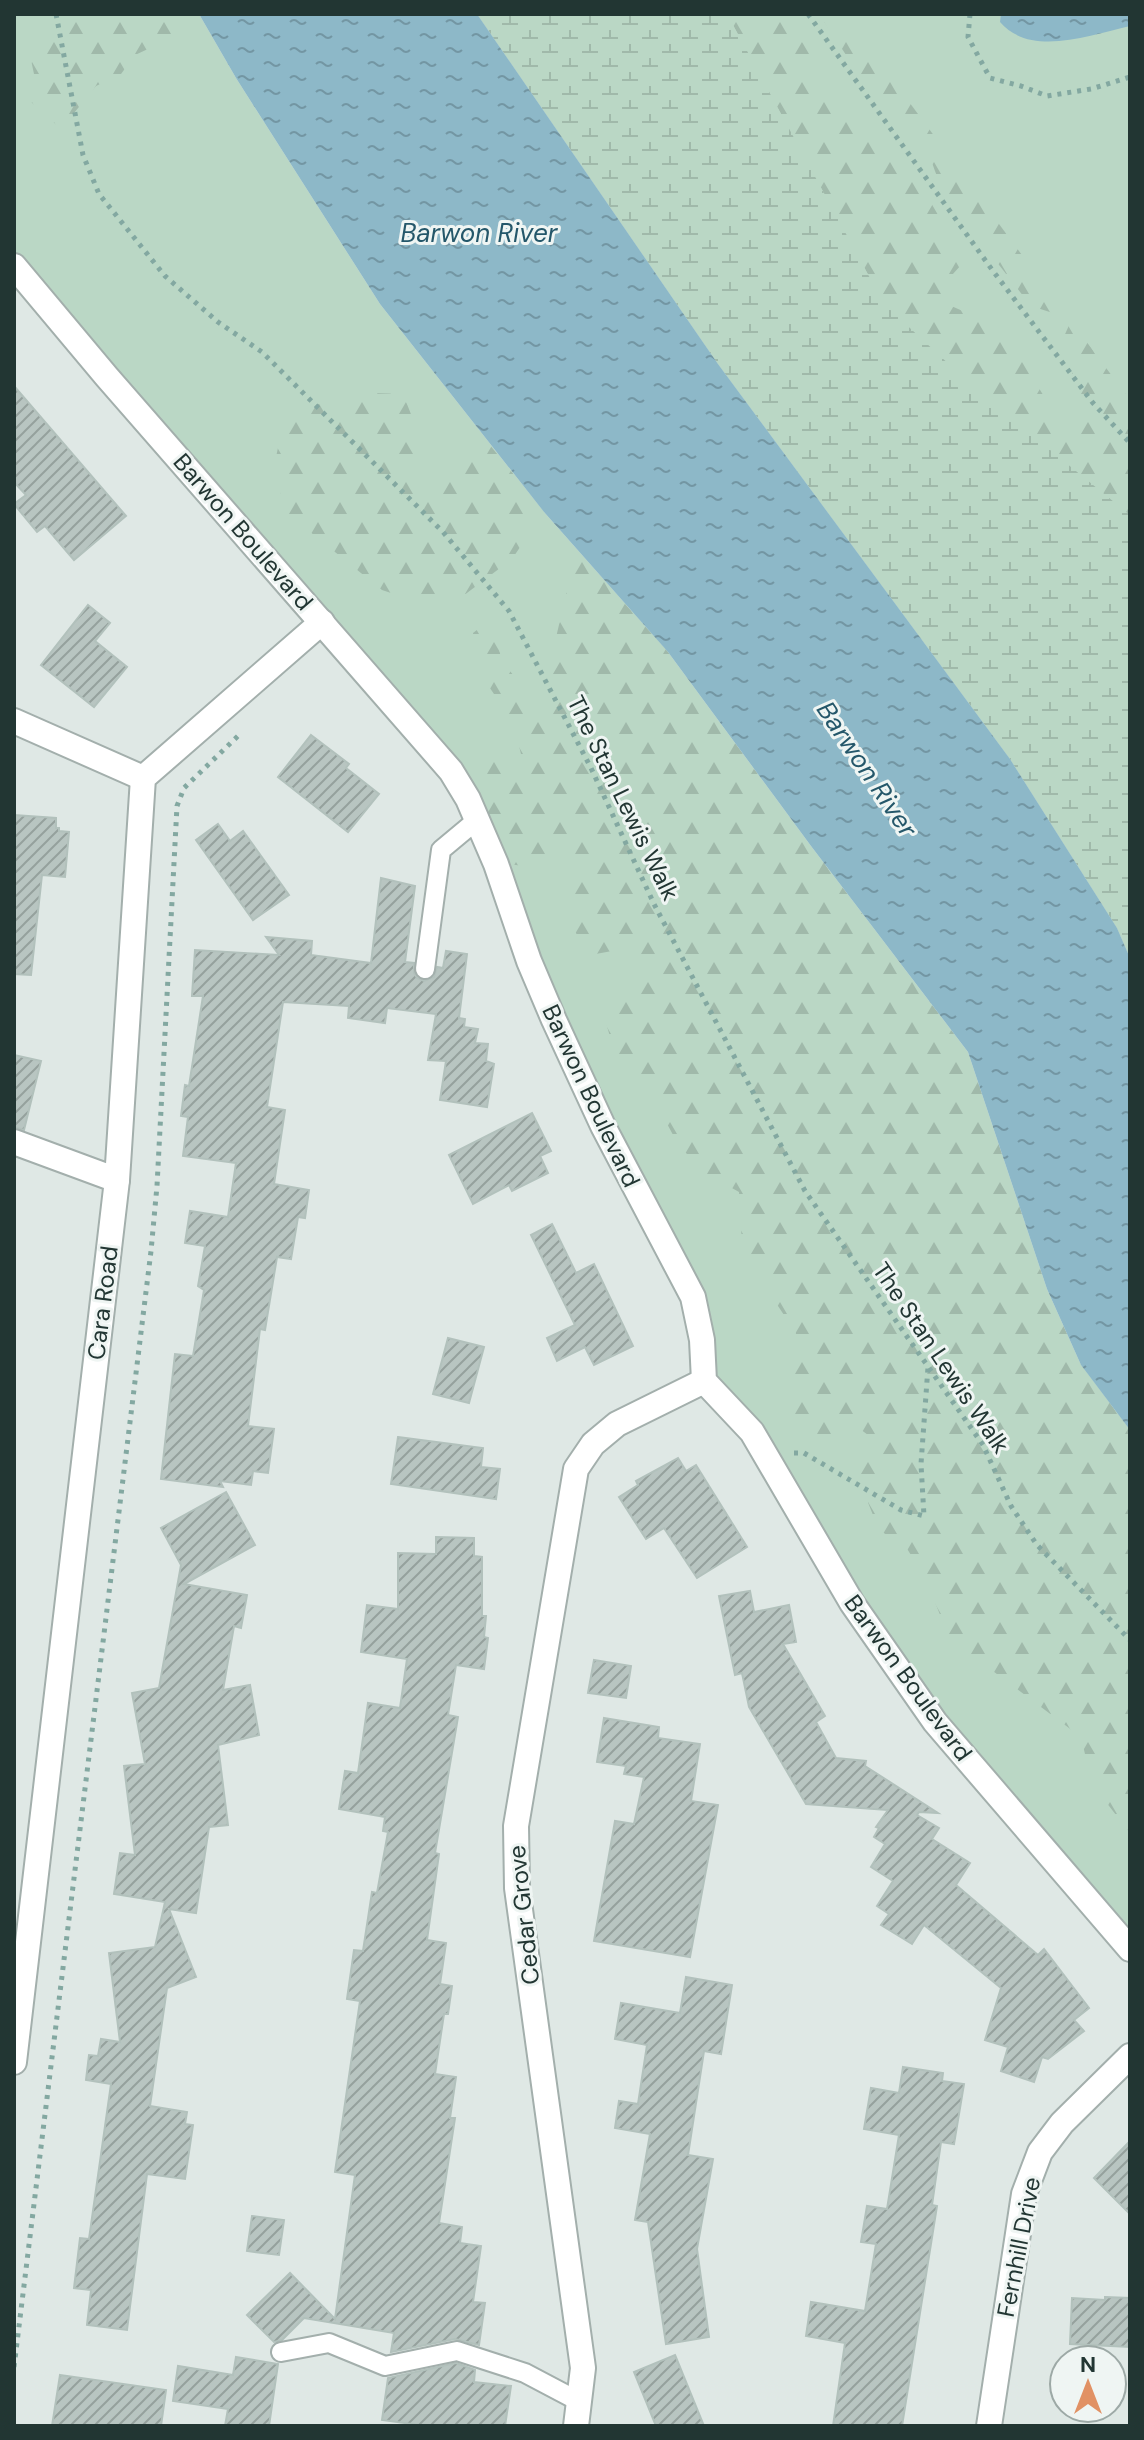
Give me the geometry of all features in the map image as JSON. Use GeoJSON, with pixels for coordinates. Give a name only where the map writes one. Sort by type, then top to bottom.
{"type":"FeatureCollection","features":[{"type":"Feature","properties":{"kind":"street","name":"Barwon Boulevard"},"geometry":{"type":"LineString","coordinates":[[14,266],[117,389],[451,771],[477,820],[554,1020],[603,1126],[693,1297],[702,1340],[704,1381],[752,1432],[852,1603],[935,1722],[1130,1949]]}},
{"type":"Feature","properties":{"kind":"street"},"geometry":{"type":"LineString","coordinates":[[14,721],[143,778],[322,622]]}},
{"type":"Feature","properties":{"kind":"street","name":"Cara Road"},"geometry":{"type":"LineString","coordinates":[[14,2062],[117,1180],[143,778]]}},
{"type":"Feature","properties":{"kind":"street"},"geometry":{"type":"LineString","coordinates":[[14,1142],[117,1180]]}},
{"type":"Feature","properties":{"kind":"street","name":"Cedar Grove"},"geometry":{"type":"LineString","coordinates":[[578,2414],[583,2368],[517,1888],[516,1826],[576,1469],[593,1444],[617,1424],[704,1381]]}},
{"type":"Feature","properties":{"kind":"street","name":"Fernhill Drive"},"geometry":{"type":"LineString","coordinates":[[989,2426],[1024,2194],[1040,2152],[1062,2123],[1130,2056]]}},
{"type":"Feature","properties":{"kind":"lane"},"geometry":{"type":"LineString","coordinates":[[425,969],[441,850],[477,820]]}},
{"type":"Feature","properties":{"kind":"lane"},"geometry":{"type":"LineString","coordinates":[[281,2352],[329,2343],[385,2366],[457,2351],[525,2373],[578,2414]]}},
{"type":"Feature","properties":{"kind":"path","name":"The Stan Lewis Walk"},"geometry":{"type":"LineString","coordinates":[[56,14],[83,155],[99,194],[165,276],[218,322],[262,352],[443,532],[509,611],[591,768],[654,904],[805,1191],[983,1445],[1011,1506],[1037,1545],[1130,1640]]}},
{"type":"Feature","properties":{"kind":"path"},"geometry":{"type":"LineString","coordinates":[[808,14],[1020,307],[1093,403],[1130,443]]}},
{"type":"Feature","properties":{"kind":"path"},"geometry":{"type":"LineString","coordinates":[[970,14],[968,37],[990,78],[1047,96],[1091,89],[1130,77]]}},
{"type":"Feature","properties":{"kind":"path"},"geometry":{"type":"LineString","coordinates":[[14,2367],[152,1238],[177,806],[184,788],[249,725],[233,699]]}},
{"type":"Feature","properties":{"kind":"path"},"geometry":{"type":"LineString","coordinates":[[765,1453],[804,1453],[901,1510],[924,1516],[921,1464],[928,1367]]}},
{"type":"Feature","properties":{"kind":"green space"},"geometry":{"type":"Polygon","coordinates":[[[14,14],[199,14],[236,78],[380,304],[544,512],[668,652],[1081,1365],[1130,1430],[1130,1949],[935,1722],[704,1381],[671,1258],[468,799],[14,266],[14,14]]]}},
{"type":"Feature","properties":{"kind":"green space"},"geometry":{"type":"Polygon","coordinates":[[[72,14],[192,14],[176,36],[135,55],[121,74],[96,86],[61,129],[30,101],[34,74],[30,55],[36,39],[70,31],[72,14]]]}},
{"type":"Feature","properties":{"kind":"green space"},"geometry":{"type":"Polygon","coordinates":[[[477,14],[1130,14],[1130,958],[1117,928],[1010,759],[718,364],[477,14]]]}},
{"type":"Feature","properties":{"kind":"green space"},"geometry":{"type":"Polygon","coordinates":[[[477,14],[727,14],[884,304],[980,393],[1130,515],[1130,958],[1117,928],[1010,759],[718,364],[477,14]]]}},
{"type":"Feature","properties":{"kind":"green space"},"geometry":{"type":"Polygon","coordinates":[[[727,14],[785,14],[798,39],[815,51],[816,85],[832,105],[860,130],[905,158],[945,227],[962,264],[942,286],[949,305],[981,319],[1006,335],[1068,435],[1079,422],[1073,399],[1072,362],[1061,343],[1071,321],[1130,400],[1130,534],[919,379],[884,304],[727,14]]]}},
{"type":"Feature","properties":{"kind":"green space"},"geometry":{"type":"Polygon","coordinates":[[[819,14],[844,14],[935,137],[919,141],[908,135],[852,64],[819,14]]]}},
{"type":"Feature","properties":{"kind":"green space"},"geometry":{"type":"Polygon","coordinates":[[[940,144],[1064,312],[1056,314],[1031,306],[943,193],[931,160],[940,144]]]}},
{"type":"Feature","properties":{"kind":"green space"},"geometry":{"type":"Polygon","coordinates":[[[369,393],[403,394],[420,437],[415,473],[442,492],[457,461],[481,434],[544,512],[512,559],[459,599],[427,605],[382,590],[283,510],[276,457],[286,411],[369,393]]]}},
{"type":"Feature","properties":{"kind":"green space"},"geometry":{"type":"Polygon","coordinates":[[[566,538],[668,652],[968,1052],[1047,1289],[1081,1365],[1130,1430],[1130,1833],[1092,1784],[1081,1737],[950,1639],[925,1578],[906,1547],[879,1530],[857,1475],[872,1438],[844,1417],[831,1452],[813,1440],[795,1418],[785,1374],[796,1333],[742,1244],[739,1192],[707,1174],[679,1146],[651,1094],[616,1056],[602,1010],[640,994],[645,965],[612,951],[585,956],[571,920],[564,890],[585,876],[568,855],[540,869],[510,864],[488,815],[473,768],[487,758],[522,758],[513,722],[479,672],[473,633],[491,619],[502,661],[544,714],[554,646],[570,578],[566,538]]]}},
{"type":"Feature","properties":{"kind":"water","name":"Barwon River"},"geometry":{"type":"Polygon","coordinates":[[[199,14],[477,14],[718,364],[1010,759],[1117,928],[1130,958],[1130,1430],[1081,1365],[1047,1289],[968,1052],[668,652],[544,512],[380,304],[236,78],[199,14]]]}},
{"type":"Feature","properties":{"kind":"water"},"geometry":{"type":"Polygon","coordinates":[[[1001,14],[1130,14],[1130,26],[1062,41],[1044,41],[1013,33],[1000,22],[1001,14]]]}},
{"type":"Feature","properties":{"kind":"building"},"geometry":{"type":"Polygon","coordinates":[[[14,386],[126,516],[74,560],[45,526],[37,532],[14,504],[26,495],[14,482],[14,386]]]}},
{"type":"Feature","properties":{"kind":"building"},"geometry":{"type":"Polygon","coordinates":[[[88,605],[110,623],[95,641],[127,667],[94,707],[41,665],[88,605]]]}},
{"type":"Feature","properties":{"kind":"building"},"geometry":{"type":"Polygon","coordinates":[[[311,735],[349,764],[346,768],[379,794],[348,832],[278,777],[311,735]]]}},
{"type":"Feature","properties":{"kind":"building"},"geometry":{"type":"Polygon","coordinates":[[[14,815],[56,818],[56,828],[69,832],[65,877],[42,875],[31,975],[14,974],[14,815]]]}},
{"type":"Feature","properties":{"kind":"building"},"geometry":{"type":"Polygon","coordinates":[[[218,824],[230,841],[243,831],[289,895],[253,920],[196,840],[218,824]]]}},
{"type":"Feature","properties":{"kind":"building"},"geometry":{"type":"Polygon","coordinates":[[[381,878],[415,886],[405,962],[414,963],[417,978],[424,981],[434,977],[437,967],[443,968],[446,951],[467,954],[459,1018],[465,1019],[464,1027],[478,1029],[475,1043],[488,1044],[486,1061],[494,1064],[487,1107],[440,1100],[446,1061],[428,1060],[436,1014],[387,1008],[385,1023],[348,1018],[349,1006],[283,1002],[267,1107],[285,1110],[274,1184],[309,1190],[305,1218],[298,1217],[291,1259],[277,1257],[265,1330],[260,1329],[248,1426],[274,1429],[268,1473],[253,1471],[251,1485],[220,1481],[223,1487],[161,1479],[175,1354],[193,1356],[204,1290],[198,1286],[205,1246],[185,1243],[190,1211],[228,1217],[236,1163],[183,1156],[188,1117],[181,1116],[185,1085],[189,1086],[203,996],[192,996],[195,950],[279,955],[266,937],[312,941],[311,955],[371,963],[381,878]]]}},
{"type":"Feature","properties":{"kind":"building"},"geometry":{"type":"Polygon","coordinates":[[[14,1055],[41,1061],[24,1130],[14,1127],[14,1055]]]}},
{"type":"Feature","properties":{"kind":"building"},"geometry":{"type":"Polygon","coordinates":[[[532,1113],[551,1151],[540,1156],[548,1173],[512,1191],[509,1185],[473,1204],[449,1155],[532,1113]]]}},
{"type":"Feature","properties":{"kind":"building"},"geometry":{"type":"Polygon","coordinates":[[[552,1224],[576,1273],[594,1264],[633,1346],[594,1365],[585,1347],[557,1361],[547,1338],[575,1325],[531,1235],[552,1224]]]}},
{"type":"Feature","properties":{"kind":"building"},"geometry":{"type":"Polygon","coordinates":[[[448,1338],[484,1347],[469,1403],[433,1394],[448,1338]]]}},
{"type":"Feature","properties":{"kind":"building"},"geometry":{"type":"Polygon","coordinates":[[[398,1437],[483,1448],[481,1467],[500,1469],[496,1499],[391,1484],[398,1437]]]}},
{"type":"Feature","properties":{"kind":"building"},"geometry":{"type":"Polygon","coordinates":[[[678,1458],[686,1471],[696,1465],[747,1547],[697,1578],[664,1528],[646,1539],[619,1497],[638,1485],[636,1481],[678,1458]]]}},
{"type":"Feature","properties":{"kind":"building"},"geometry":{"type":"Polygon","coordinates":[[[226,1492],[255,1545],[184,1584],[247,1595],[241,1628],[234,1626],[223,1690],[250,1685],[259,1735],[218,1745],[228,1825],[209,1827],[196,1913],[169,1909],[196,1977],[167,1988],[150,2106],[187,2112],[185,2124],[193,2125],[185,2179],[147,2174],[127,2330],[87,2325],[91,2290],[74,2288],[80,2238],[89,2239],[111,2084],[86,2080],[89,2055],[98,2056],[101,2039],[120,2042],[109,1953],[155,1947],[165,1902],[114,1894],[120,1853],[135,1855],[124,1766],[145,1764],[132,1693],[159,1688],[181,1565],[161,1528],[226,1492]]]}},
{"type":"Feature","properties":{"kind":"building"},"geometry":{"type":"Polygon","coordinates":[[[436,1537],[474,1538],[474,1556],[482,1557],[482,1616],[486,1616],[484,1637],[488,1638],[484,1669],[456,1665],[448,1715],[458,1717],[435,1853],[439,1854],[427,1940],[446,1943],[440,1984],[452,1986],[448,2014],[444,2014],[435,2074],[456,2077],[450,2118],[455,2118],[439,2223],[462,2227],[460,2243],[481,2246],[473,2302],[485,2303],[479,2345],[455,2339],[391,2352],[394,2333],[304,2318],[282,2340],[274,2342],[247,2315],[290,2273],[335,2319],[355,2175],[335,2172],[360,2001],[347,1999],[354,1950],[363,1951],[372,1892],[377,1893],[388,1832],[383,1831],[385,1817],[339,1809],[345,1771],[358,1773],[368,1703],[400,1708],[407,1659],[361,1652],[367,1605],[398,1609],[398,1553],[436,1554],[436,1537]]]}},
{"type":"Feature","properties":{"kind":"building"},"geometry":{"type":"Polygon","coordinates":[[[750,1591],[754,1612],[789,1605],[796,1642],[783,1644],[825,1716],[816,1722],[836,1758],[866,1761],[865,1766],[938,1813],[919,1812],[917,1815],[939,1828],[932,1839],[970,1863],[956,1885],[1038,1955],[1044,1949],[1089,2008],[1074,2020],[1084,2031],[1048,2059],[1042,2057],[1034,2082],[1001,2071],[1008,2047],[985,2040],[1001,1988],[924,1925],[912,1944],[881,1925],[889,1914],[877,1906],[893,1881],[871,1867],[885,1844],[874,1837],[879,1828],[876,1827],[888,1810],[806,1804],[749,1707],[742,1673],[735,1675],[719,1596],[750,1591]]]}},
{"type":"Feature","properties":{"kind":"building"},"geometry":{"type":"Polygon","coordinates":[[[594,1660],[631,1666],[626,1698],[588,1693],[594,1660]]]}},
{"type":"Feature","properties":{"kind":"building"},"geometry":{"type":"Polygon","coordinates":[[[604,1718],[659,1727],[658,1738],[700,1744],[691,1801],[718,1805],[690,1957],[594,1941],[615,1821],[634,1824],[644,1777],[624,1774],[626,1766],[597,1762],[604,1718]]]}},
{"type":"Feature","properties":{"kind":"building"},"geometry":{"type":"Polygon","coordinates":[[[686,1977],[732,1985],[721,2054],[704,2051],[688,2155],[713,2159],[697,2249],[709,2337],[666,2344],[648,2222],[635,2220],[650,2134],[615,2128],[619,2101],[638,2104],[647,2045],[615,2039],[621,2003],[680,2013],[686,1977]]]}},
{"type":"Feature","properties":{"kind":"building"},"geometry":{"type":"Polygon","coordinates":[[[903,2067],[943,2073],[942,2081],[964,2084],[954,2144],[941,2142],[932,2205],[937,2206],[902,2426],[833,2426],[845,2343],[806,2336],[811,2302],[865,2311],[876,2244],[861,2242],[867,2206],[887,2209],[899,2135],[864,2129],[871,2088],[899,2093],[903,2067]]]}},
{"type":"Feature","properties":{"kind":"building"},"geometry":{"type":"Polygon","coordinates":[[[1130,2141],[1130,2214],[1094,2178],[1130,2141]]]}},
{"type":"Feature","properties":{"kind":"building"},"geometry":{"type":"Polygon","coordinates":[[[252,2216],[284,2220],[279,2255],[247,2251],[252,2216]]]}},
{"type":"Feature","properties":{"kind":"building"},"geometry":{"type":"Polygon","coordinates":[[[1105,2297],[1130,2298],[1130,2347],[1128,2344],[1070,2344],[1072,2298],[1105,2300],[1105,2297]]]}},
{"type":"Feature","properties":{"kind":"building"},"geometry":{"type":"Polygon","coordinates":[[[675,2355],[704,2426],[656,2426],[634,2372],[675,2355]]]}},
{"type":"Feature","properties":{"kind":"building"},"geometry":{"type":"Polygon","coordinates":[[[236,2357],[278,2364],[269,2426],[225,2426],[228,2409],[173,2401],[178,2366],[233,2375],[236,2357]]]}},
{"type":"Feature","properties":{"kind":"building"},"geometry":{"type":"Polygon","coordinates":[[[456,2363],[475,2370],[474,2382],[511,2386],[505,2426],[426,2426],[382,2420],[388,2378],[456,2363]]]}},
{"type":"Feature","properties":{"kind":"building"},"geometry":{"type":"Polygon","coordinates":[[[60,2375],[166,2390],[161,2426],[52,2426],[60,2375]]]}}]}
